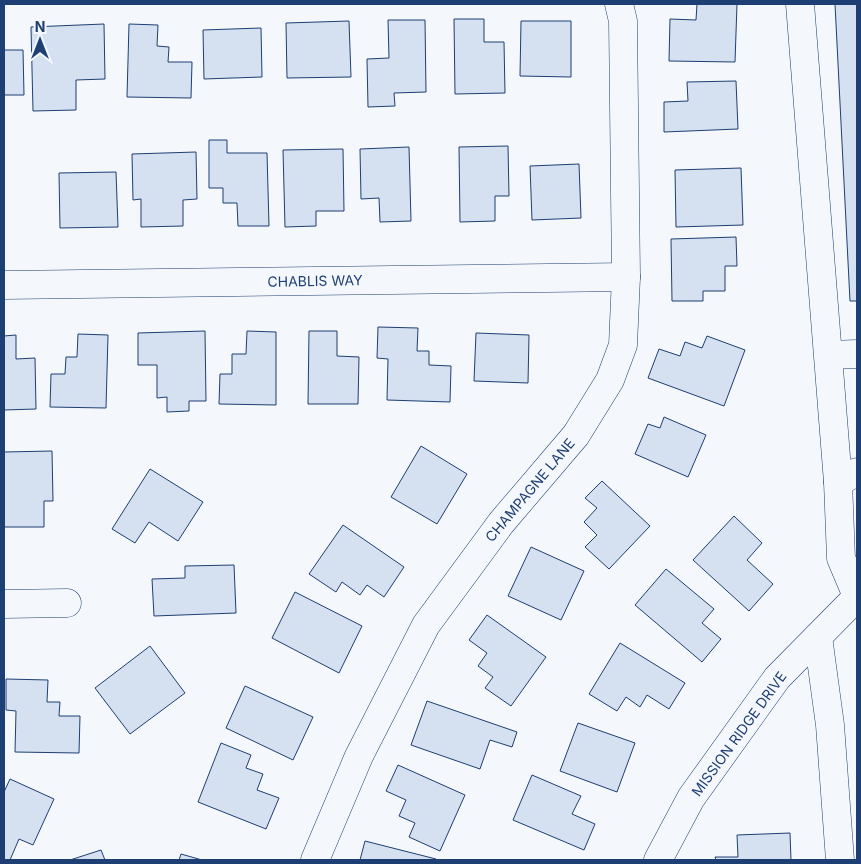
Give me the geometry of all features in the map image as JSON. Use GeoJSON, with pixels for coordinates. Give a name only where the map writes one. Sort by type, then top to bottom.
{"type":"FeatureCollection","features":[{"type":"Feature","properties":{"kind":"street","name":"CHAMPAGNE LANE"},"geometry":{"type":"LineString","coordinates":[[315,860],[359,756],[426,625],[501,523],[576,435],[610,380],[623,345],[626,277],[624,88],[623,21],[619,4]]}},
{"type":"Feature","properties":{"kind":"street"},"geometry":{"type":"LineString","coordinates":[[800,4],[830,355],[848,477],[842,558],[857,597]]}},
{"type":"Feature","properties":{"kind":"street","name":"CHABLIS WAY"},"geometry":{"type":"LineString","coordinates":[[4,285],[626,277]]}},
{"type":"Feature","properties":{"kind":"street"},"geometry":{"type":"LineString","coordinates":[[830,355],[857,354]]}},
{"type":"Feature","properties":{"kind":"street","name":"MISSION RIDGE DRIVE"},"geometry":{"type":"LineString","coordinates":[[662,859],[691,798],[777,678],[857,597]]}},
{"type":"Feature","properties":{"kind":"street"},"geometry":{"type":"LineString","coordinates":[[4,604],[68,603]]}},
{"type":"Feature","properties":{"kind":"street"},"geometry":{"type":"LineString","coordinates":[[818,637],[830,725],[840,860]]}},
{"type":"Feature","properties":{"kind":"building"},"geometry":{"type":"Polygon","coordinates":[[[697,4],[737,4],[735,62],[669,61],[670,19],[696,20],[697,4]]]}},
{"type":"Feature","properties":{"kind":"building"},"geometry":{"type":"Polygon","coordinates":[[[835,4],[857,4],[857,301],[850,301],[835,4]]]}},
{"type":"Feature","properties":{"kind":"building"},"geometry":{"type":"Polygon","coordinates":[[[454,19],[484,19],[484,42],[504,42],[505,93],[455,94],[454,19]]]}},
{"type":"Feature","properties":{"kind":"building"},"geometry":{"type":"Polygon","coordinates":[[[388,20],[425,20],[426,92],[394,93],[395,106],[368,107],[367,59],[389,58],[388,20]]]}},
{"type":"Feature","properties":{"kind":"building"},"geometry":{"type":"Polygon","coordinates":[[[349,21],[351,77],[287,78],[286,23],[349,21]]]}},
{"type":"Feature","properties":{"kind":"building"},"geometry":{"type":"Polygon","coordinates":[[[521,21],[571,21],[571,77],[520,76],[521,21]]]}},
{"type":"Feature","properties":{"kind":"building"},"geometry":{"type":"Polygon","coordinates":[[[104,24],[105,79],[76,80],[76,110],[33,111],[31,27],[104,24]]]}},
{"type":"Feature","properties":{"kind":"building"},"geometry":{"type":"Polygon","coordinates":[[[129,24],[158,25],[157,46],[169,47],[168,62],[192,62],[191,98],[127,97],[129,24]]]}},
{"type":"Feature","properties":{"kind":"building"},"geometry":{"type":"Polygon","coordinates":[[[261,28],[262,77],[204,79],[203,30],[261,28]]]}},
{"type":"Feature","properties":{"kind":"building"},"geometry":{"type":"Polygon","coordinates":[[[4,50],[23,50],[24,95],[4,95],[4,50]]]}},
{"type":"Feature","properties":{"kind":"building"},"geometry":{"type":"Polygon","coordinates":[[[736,81],[738,129],[664,132],[664,102],[688,101],[687,82],[736,81]]]}},
{"type":"Feature","properties":{"kind":"building"},"geometry":{"type":"Polygon","coordinates":[[[209,140],[227,140],[227,153],[267,153],[269,226],[238,226],[237,203],[223,203],[223,188],[209,188],[209,140]]]}},
{"type":"Feature","properties":{"kind":"building"},"geometry":{"type":"Polygon","coordinates":[[[508,146],[509,196],[495,196],[495,221],[460,222],[459,147],[508,146]]]}},
{"type":"Feature","properties":{"kind":"building"},"geometry":{"type":"Polygon","coordinates":[[[409,147],[411,221],[380,222],[379,198],[361,199],[360,149],[409,147]]]}},
{"type":"Feature","properties":{"kind":"building"},"geometry":{"type":"Polygon","coordinates":[[[343,149],[344,211],[316,211],[316,226],[285,227],[283,150],[343,149]]]}},
{"type":"Feature","properties":{"kind":"building"},"geometry":{"type":"Polygon","coordinates":[[[196,152],[197,199],[183,200],[183,226],[141,227],[141,199],[133,200],[132,154],[196,152]]]}},
{"type":"Feature","properties":{"kind":"building"},"geometry":{"type":"Polygon","coordinates":[[[579,164],[581,218],[532,220],[530,166],[579,164]]]}},
{"type":"Feature","properties":{"kind":"building"},"geometry":{"type":"Polygon","coordinates":[[[741,168],[743,225],[676,227],[675,170],[741,168]]]}},
{"type":"Feature","properties":{"kind":"building"},"geometry":{"type":"Polygon","coordinates":[[[116,172],[118,227],[60,228],[59,173],[116,172]]]}},
{"type":"Feature","properties":{"kind":"building"},"geometry":{"type":"Polygon","coordinates":[[[736,237],[737,266],[725,266],[725,291],[703,291],[703,301],[672,301],[671,239],[736,237]]]}},
{"type":"Feature","properties":{"kind":"building"},"geometry":{"type":"Polygon","coordinates":[[[378,327],[418,328],[417,351],[429,351],[429,365],[451,366],[450,402],[387,400],[388,359],[377,358],[378,327]]]}},
{"type":"Feature","properties":{"kind":"building"},"geometry":{"type":"Polygon","coordinates":[[[205,331],[206,401],[189,401],[189,411],[167,412],[167,397],[157,398],[157,365],[138,365],[138,333],[205,331]]]}},
{"type":"Feature","properties":{"kind":"building"},"geometry":{"type":"Polygon","coordinates":[[[247,331],[276,332],[276,405],[219,404],[220,374],[232,374],[232,354],[246,354],[247,331]]]}},
{"type":"Feature","properties":{"kind":"building"},"geometry":{"type":"Polygon","coordinates":[[[309,331],[337,331],[337,356],[359,357],[358,404],[308,404],[309,331]]]}},
{"type":"Feature","properties":{"kind":"building"},"geometry":{"type":"Polygon","coordinates":[[[476,333],[529,335],[528,383],[474,381],[476,333]]]}},
{"type":"Feature","properties":{"kind":"building"},"geometry":{"type":"Polygon","coordinates":[[[78,334],[108,335],[106,408],[50,407],[51,374],[65,374],[66,357],[77,357],[78,334]]]}},
{"type":"Feature","properties":{"kind":"building"},"geometry":{"type":"Polygon","coordinates":[[[16,335],[16,359],[35,358],[36,409],[4,410],[4,336],[16,335]]]}},
{"type":"Feature","properties":{"kind":"building"},"geometry":{"type":"Polygon","coordinates":[[[707,336],[745,350],[724,406],[648,378],[659,349],[680,356],[685,342],[702,348],[707,336]]]}},
{"type":"Feature","properties":{"kind":"building"},"geometry":{"type":"Polygon","coordinates":[[[664,417],[706,435],[688,477],[635,454],[648,424],[660,428],[664,417]]]}},
{"type":"Feature","properties":{"kind":"building"},"geometry":{"type":"Polygon","coordinates":[[[421,446],[467,474],[437,524],[391,497],[421,446]]]}},
{"type":"Feature","properties":{"kind":"building"},"geometry":{"type":"Polygon","coordinates":[[[52,451],[53,501],[44,501],[44,527],[4,527],[4,452],[52,451]]]}},
{"type":"Feature","properties":{"kind":"building"},"geometry":{"type":"Polygon","coordinates":[[[150,469],[203,502],[178,541],[149,522],[135,543],[112,529],[150,469]]]}},
{"type":"Feature","properties":{"kind":"building"},"geometry":{"type":"Polygon","coordinates":[[[602,481],[650,526],[609,569],[585,547],[597,535],[584,522],[597,508],[585,498],[602,481]]]}},
{"type":"Feature","properties":{"kind":"building"},"geometry":{"type":"Polygon","coordinates":[[[734,516],[762,543],[747,560],[773,584],[749,611],[693,560],[734,516]]]}},
{"type":"Feature","properties":{"kind":"building"},"geometry":{"type":"Polygon","coordinates":[[[343,525],[404,567],[384,597],[367,585],[360,595],[342,582],[336,592],[309,574],[343,525]]]}},
{"type":"Feature","properties":{"kind":"building"},"geometry":{"type":"Polygon","coordinates":[[[531,547],[584,571],[561,620],[508,596],[531,547]]]}},
{"type":"Feature","properties":{"kind":"building"},"geometry":{"type":"Polygon","coordinates":[[[234,565],[236,613],[154,616],[152,579],[185,578],[185,566],[234,565]]]}},
{"type":"Feature","properties":{"kind":"building"},"geometry":{"type":"Polygon","coordinates":[[[666,569],[714,609],[702,623],[721,639],[702,662],[635,605],[666,569]]]}},
{"type":"Feature","properties":{"kind":"building"},"geometry":{"type":"Polygon","coordinates":[[[295,592],[362,626],[339,673],[272,638],[295,592]]]}},
{"type":"Feature","properties":{"kind":"building"},"geometry":{"type":"Polygon","coordinates":[[[487,615],[546,657],[511,706],[485,688],[493,677],[478,666],[487,653],[469,640],[487,615]]]}},
{"type":"Feature","properties":{"kind":"building"},"geometry":{"type":"Polygon","coordinates":[[[620,643],[685,683],[669,709],[647,695],[640,707],[626,697],[617,711],[589,694],[620,643]]]}},
{"type":"Feature","properties":{"kind":"building"},"geometry":{"type":"Polygon","coordinates":[[[150,646],[185,693],[130,734],[95,688],[150,646]]]}},
{"type":"Feature","properties":{"kind":"building"},"geometry":{"type":"Polygon","coordinates":[[[6,679],[48,680],[47,702],[60,702],[59,716],[80,716],[79,753],[15,752],[16,711],[6,710],[6,679]]]}},
{"type":"Feature","properties":{"kind":"building"},"geometry":{"type":"Polygon","coordinates":[[[245,686],[313,717],[293,760],[226,728],[245,686]]]}},
{"type":"Feature","properties":{"kind":"building"},"geometry":{"type":"Polygon","coordinates":[[[427,701],[517,732],[512,747],[490,740],[480,769],[411,745],[427,701]]]}},
{"type":"Feature","properties":{"kind":"building"},"geometry":{"type":"Polygon","coordinates":[[[578,723],[635,743],[617,792],[560,771],[578,723]]]}},
{"type":"Feature","properties":{"kind":"building"},"geometry":{"type":"Polygon","coordinates":[[[221,743],[251,755],[246,768],[263,774],[257,790],[279,798],[266,829],[198,802],[221,743]]]}},
{"type":"Feature","properties":{"kind":"building"},"geometry":{"type":"Polygon","coordinates":[[[398,765],[465,795],[440,851],[409,837],[415,823],[399,816],[406,800],[386,791],[398,765]]]}},
{"type":"Feature","properties":{"kind":"building"},"geometry":{"type":"Polygon","coordinates":[[[532,775],[581,796],[572,814],[595,824],[584,850],[513,820],[532,775]]]}},
{"type":"Feature","properties":{"kind":"building"},"geometry":{"type":"Polygon","coordinates":[[[10,779],[54,799],[33,845],[19,839],[10,860],[4,860],[4,792],[10,779]]]}},
{"type":"Feature","properties":{"kind":"building"},"geometry":{"type":"Polygon","coordinates":[[[790,833],[791,860],[716,860],[715,857],[738,857],[737,835],[790,833]]]}},
{"type":"Feature","properties":{"kind":"building"},"geometry":{"type":"Polygon","coordinates":[[[365,841],[436,859],[360,860],[365,841]]]}},
{"type":"Feature","properties":{"kind":"building"},"geometry":{"type":"Polygon","coordinates":[[[101,850],[105,860],[70,860],[101,850]]]}},
{"type":"Feature","properties":{"kind":"building"},"geometry":{"type":"Polygon","coordinates":[[[181,854],[202,860],[179,860],[181,854]]]}}]}
